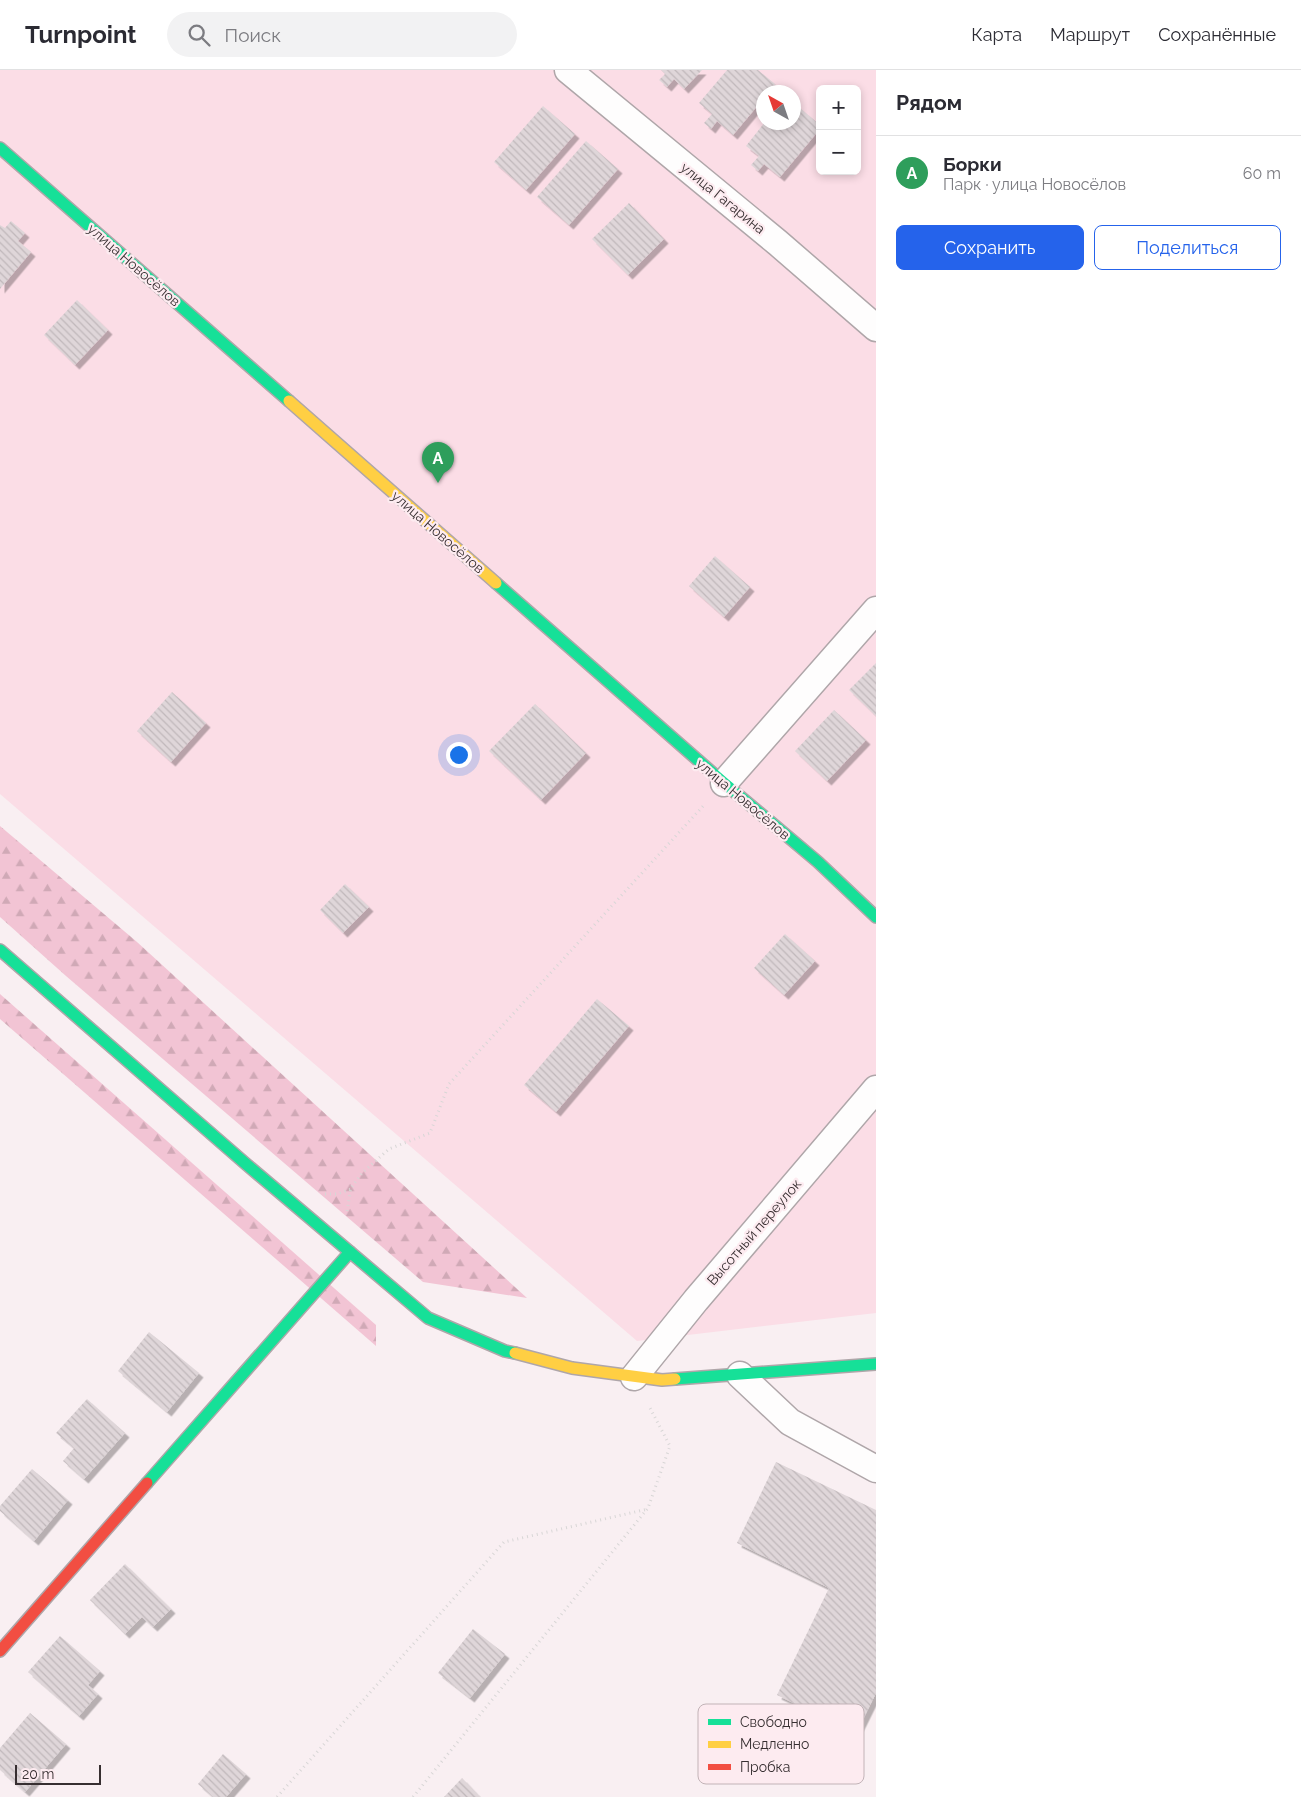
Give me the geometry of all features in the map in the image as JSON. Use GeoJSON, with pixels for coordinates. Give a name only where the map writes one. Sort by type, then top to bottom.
{"type":"FeatureCollection","features":[{"type":"Feature","properties":{"kind":"street","name":"улица Гагарина"},"geometry":{"type":"LineString","coordinates":[[568,70],[778,243],[876,328]]}},
{"type":"Feature","properties":{"kind":"street","name":"улица Новосёлов"},"geometry":{"type":"LineString","coordinates":[[0,148],[724,783],[818,862],[876,917]]}},
{"type":"Feature","properties":{"kind":"street"},"geometry":{"type":"LineString","coordinates":[[724,783],[876,610]]}},
{"type":"Feature","properties":{"kind":"street"},"geometry":{"type":"LineString","coordinates":[[0,950],[428,1318],[505,1351],[572,1368],[662,1380],[876,1364]]}},
{"type":"Feature","properties":{"kind":"street","name":"Высотный переулок"},"geometry":{"type":"LineString","coordinates":[[634,1377],[696,1300],[876,1089]]}},
{"type":"Feature","properties":{"kind":"street"},"geometry":{"type":"LineString","coordinates":[[0,1651],[350,1252]]}},
{"type":"Feature","properties":{"kind":"street"},"geometry":{"type":"LineString","coordinates":[[740,1375],[790,1422],[876,1469]]}},
{"type":"Feature","properties":{"kind":"path"},"geometry":{"type":"LineString","coordinates":[[350,1252],[345,1222],[351,1188],[362,1173],[389,1149],[430,1133],[449,1084],[724,783]]}},
{"type":"Feature","properties":{"kind":"path"},"geometry":{"type":"LineString","coordinates":[[412,1797],[648,1508],[670,1446],[634,1377]]}},
{"type":"Feature","properties":{"kind":"path"},"geometry":{"type":"LineString","coordinates":[[277,1797],[504,1542],[648,1508]]}},
{"type":"Feature","properties":{"kind":"green space"},"geometry":{"type":"Polygon","coordinates":[[[0,826],[137,942],[527,1298],[423,1282],[66,976],[0,917],[0,826]]]}},
{"type":"Feature","properties":{"kind":"green space"},"geometry":{"type":"Polygon","coordinates":[[[0,994],[376,1325],[376,1346],[0,1019],[0,994]]]}},
{"type":"Feature","properties":{"kind":"shaded area"},"geometry":{"type":"Polygon","coordinates":[[[0,70],[876,70],[876,1313],[637,1341],[0,794],[0,70]]]}},
{"type":"Feature","properties":{"kind":"building"},"geometry":{"type":"Polygon","coordinates":[[[661,70],[702,70],[684,89],[674,79],[667,87],[659,80],[665,74],[661,70]]]}},
{"type":"Feature","properties":{"kind":"building"},"geometry":{"type":"Polygon","coordinates":[[[727,70],[758,70],[775,84],[756,85],[756,108],[733,135],[717,121],[711,129],[704,123],[712,114],[699,103],[727,70]]]}},
{"type":"Feature","properties":{"kind":"building"},"geometry":{"type":"Polygon","coordinates":[[[543,106],[575,134],[526,190],[494,162],[543,106]]]}},
{"type":"Feature","properties":{"kind":"building"},"geometry":{"type":"Polygon","coordinates":[[[801,109],[816,122],[816,134],[780,177],[764,164],[758,171],[751,165],[759,156],[746,146],[759,130],[801,130],[801,109]]]}},
{"type":"Feature","properties":{"kind":"building"},"geometry":{"type":"Polygon","coordinates":[[[586,141],[618,169],[569,225],[537,197],[586,141]]]}},
{"type":"Feature","properties":{"kind":"building"},"geometry":{"type":"Polygon","coordinates":[[[629,203],[664,239],[628,275],[592,239],[629,203]]]}},
{"type":"Feature","properties":{"kind":"building"},"geometry":{"type":"Polygon","coordinates":[[[11,221],[25,233],[18,241],[31,252],[0,289],[0,225],[5,228],[11,221]]]}},
{"type":"Feature","properties":{"kind":"building"},"geometry":{"type":"Polygon","coordinates":[[[77,300],[108,330],[75,365],[44,335],[77,300]]]}},
{"type":"Feature","properties":{"kind":"building"},"geometry":{"type":"Polygon","coordinates":[[[715,556],[750,587],[724,617],[689,586],[715,556]]]}},
{"type":"Feature","properties":{"kind":"building"},"geometry":{"type":"Polygon","coordinates":[[[876,663],[876,716],[849,690],[876,663]]]}},
{"type":"Feature","properties":{"kind":"building"},"geometry":{"type":"Polygon","coordinates":[[[172,692],[206,723],[171,762],[137,731],[172,692]]]}},
{"type":"Feature","properties":{"kind":"building"},"geometry":{"type":"Polygon","coordinates":[[[535,704],[586,753],[541,800],[489,751],[535,704]]]}},
{"type":"Feature","properties":{"kind":"building"},"geometry":{"type":"Polygon","coordinates":[[[834,710],[866,740],[827,781],[795,751],[834,710]]]}},
{"type":"Feature","properties":{"kind":"building"},"geometry":{"type":"Polygon","coordinates":[[[345,884],[369,907],[343,933],[320,910],[345,884]]]}},
{"type":"Feature","properties":{"kind":"building"},"geometry":{"type":"Polygon","coordinates":[[[785,934],[815,961],[784,995],[754,968],[785,934]]]}},
{"type":"Feature","properties":{"kind":"building"},"geometry":{"type":"Polygon","coordinates":[[[597,999],[629,1026],[556,1112],[524,1085],[597,999]]]}},
{"type":"Feature","properties":{"kind":"building"},"geometry":{"type":"Polygon","coordinates":[[[149,1332],[199,1373],[167,1412],[118,1371],[149,1332]]]}},
{"type":"Feature","properties":{"kind":"building"},"geometry":{"type":"Polygon","coordinates":[[[87,1399],[125,1433],[84,1479],[63,1461],[74,1448],[56,1433],[87,1399]]]}},
{"type":"Feature","properties":{"kind":"building"},"geometry":{"type":"Polygon","coordinates":[[[776,1462],[876,1510],[876,1693],[864,1717],[864,1704],[796,1704],[777,1695],[829,1588],[737,1543],[776,1462]]]}},
{"type":"Feature","properties":{"kind":"building"},"geometry":{"type":"Polygon","coordinates":[[[32,1469],[68,1500],[34,1541],[0,1511],[0,1506],[32,1469]]]}},
{"type":"Feature","properties":{"kind":"building"},"geometry":{"type":"Polygon","coordinates":[[[125,1564],[171,1609],[153,1627],[142,1617],[125,1634],[90,1600],[125,1564]]]}},
{"type":"Feature","properties":{"kind":"building"},"geometry":{"type":"Polygon","coordinates":[[[473,1629],[505,1654],[470,1698],[438,1673],[473,1629]]]}},
{"type":"Feature","properties":{"kind":"building"},"geometry":{"type":"Polygon","coordinates":[[[60,1636],[100,1671],[88,1685],[98,1694],[79,1716],[28,1672],[60,1636]]]}},
{"type":"Feature","properties":{"kind":"building"},"geometry":{"type":"Polygon","coordinates":[[[30,1713],[66,1744],[25,1792],[0,1770],[0,1748],[30,1713]]]}},
{"type":"Feature","properties":{"kind":"building"},"geometry":{"type":"Polygon","coordinates":[[[223,1754],[246,1774],[226,1797],[213,1797],[198,1784],[223,1754]]]}},
{"type":"Feature","properties":{"kind":"building"},"geometry":{"type":"Polygon","coordinates":[[[462,1778],[480,1797],[444,1797],[462,1778]]]}},
{"type":"Feature","properties":{"kind":"traffic: fast"},"geometry":{"type":"LineString","coordinates":[[0,148],[289,401]]}},
{"type":"Feature","properties":{"kind":"traffic: fast"},"geometry":{"type":"LineString","coordinates":[[496,583],[724,783],[818,862],[876,917]]}},
{"type":"Feature","properties":{"kind":"traffic: fast"},"geometry":{"type":"LineString","coordinates":[[0,950],[246,1164],[428,1318],[505,1351],[515,1353]]}},
{"type":"Feature","properties":{"kind":"traffic: fast"},"geometry":{"type":"LineString","coordinates":[[147,1483],[350,1252]]}},
{"type":"Feature","properties":{"kind":"traffic: fast"},"geometry":{"type":"LineString","coordinates":[[675,1379],[876,1364]]}},
{"type":"Feature","properties":{"kind":"traffic: slow"},"geometry":{"type":"LineString","coordinates":[[289,401],[496,583]]}},
{"type":"Feature","properties":{"kind":"traffic: slow"},"geometry":{"type":"LineString","coordinates":[[515,1353],[572,1368],[662,1380],[675,1379]]}},
{"type":"Feature","properties":{"kind":"traffic: jam"},"geometry":{"type":"LineString","coordinates":[[0,1651],[147,1483]]}},
{"type":"Feature","properties":{"kind":"place","name":"Борки"},"geometry":{"type":"Point","coordinates":[438,483]}}]}
